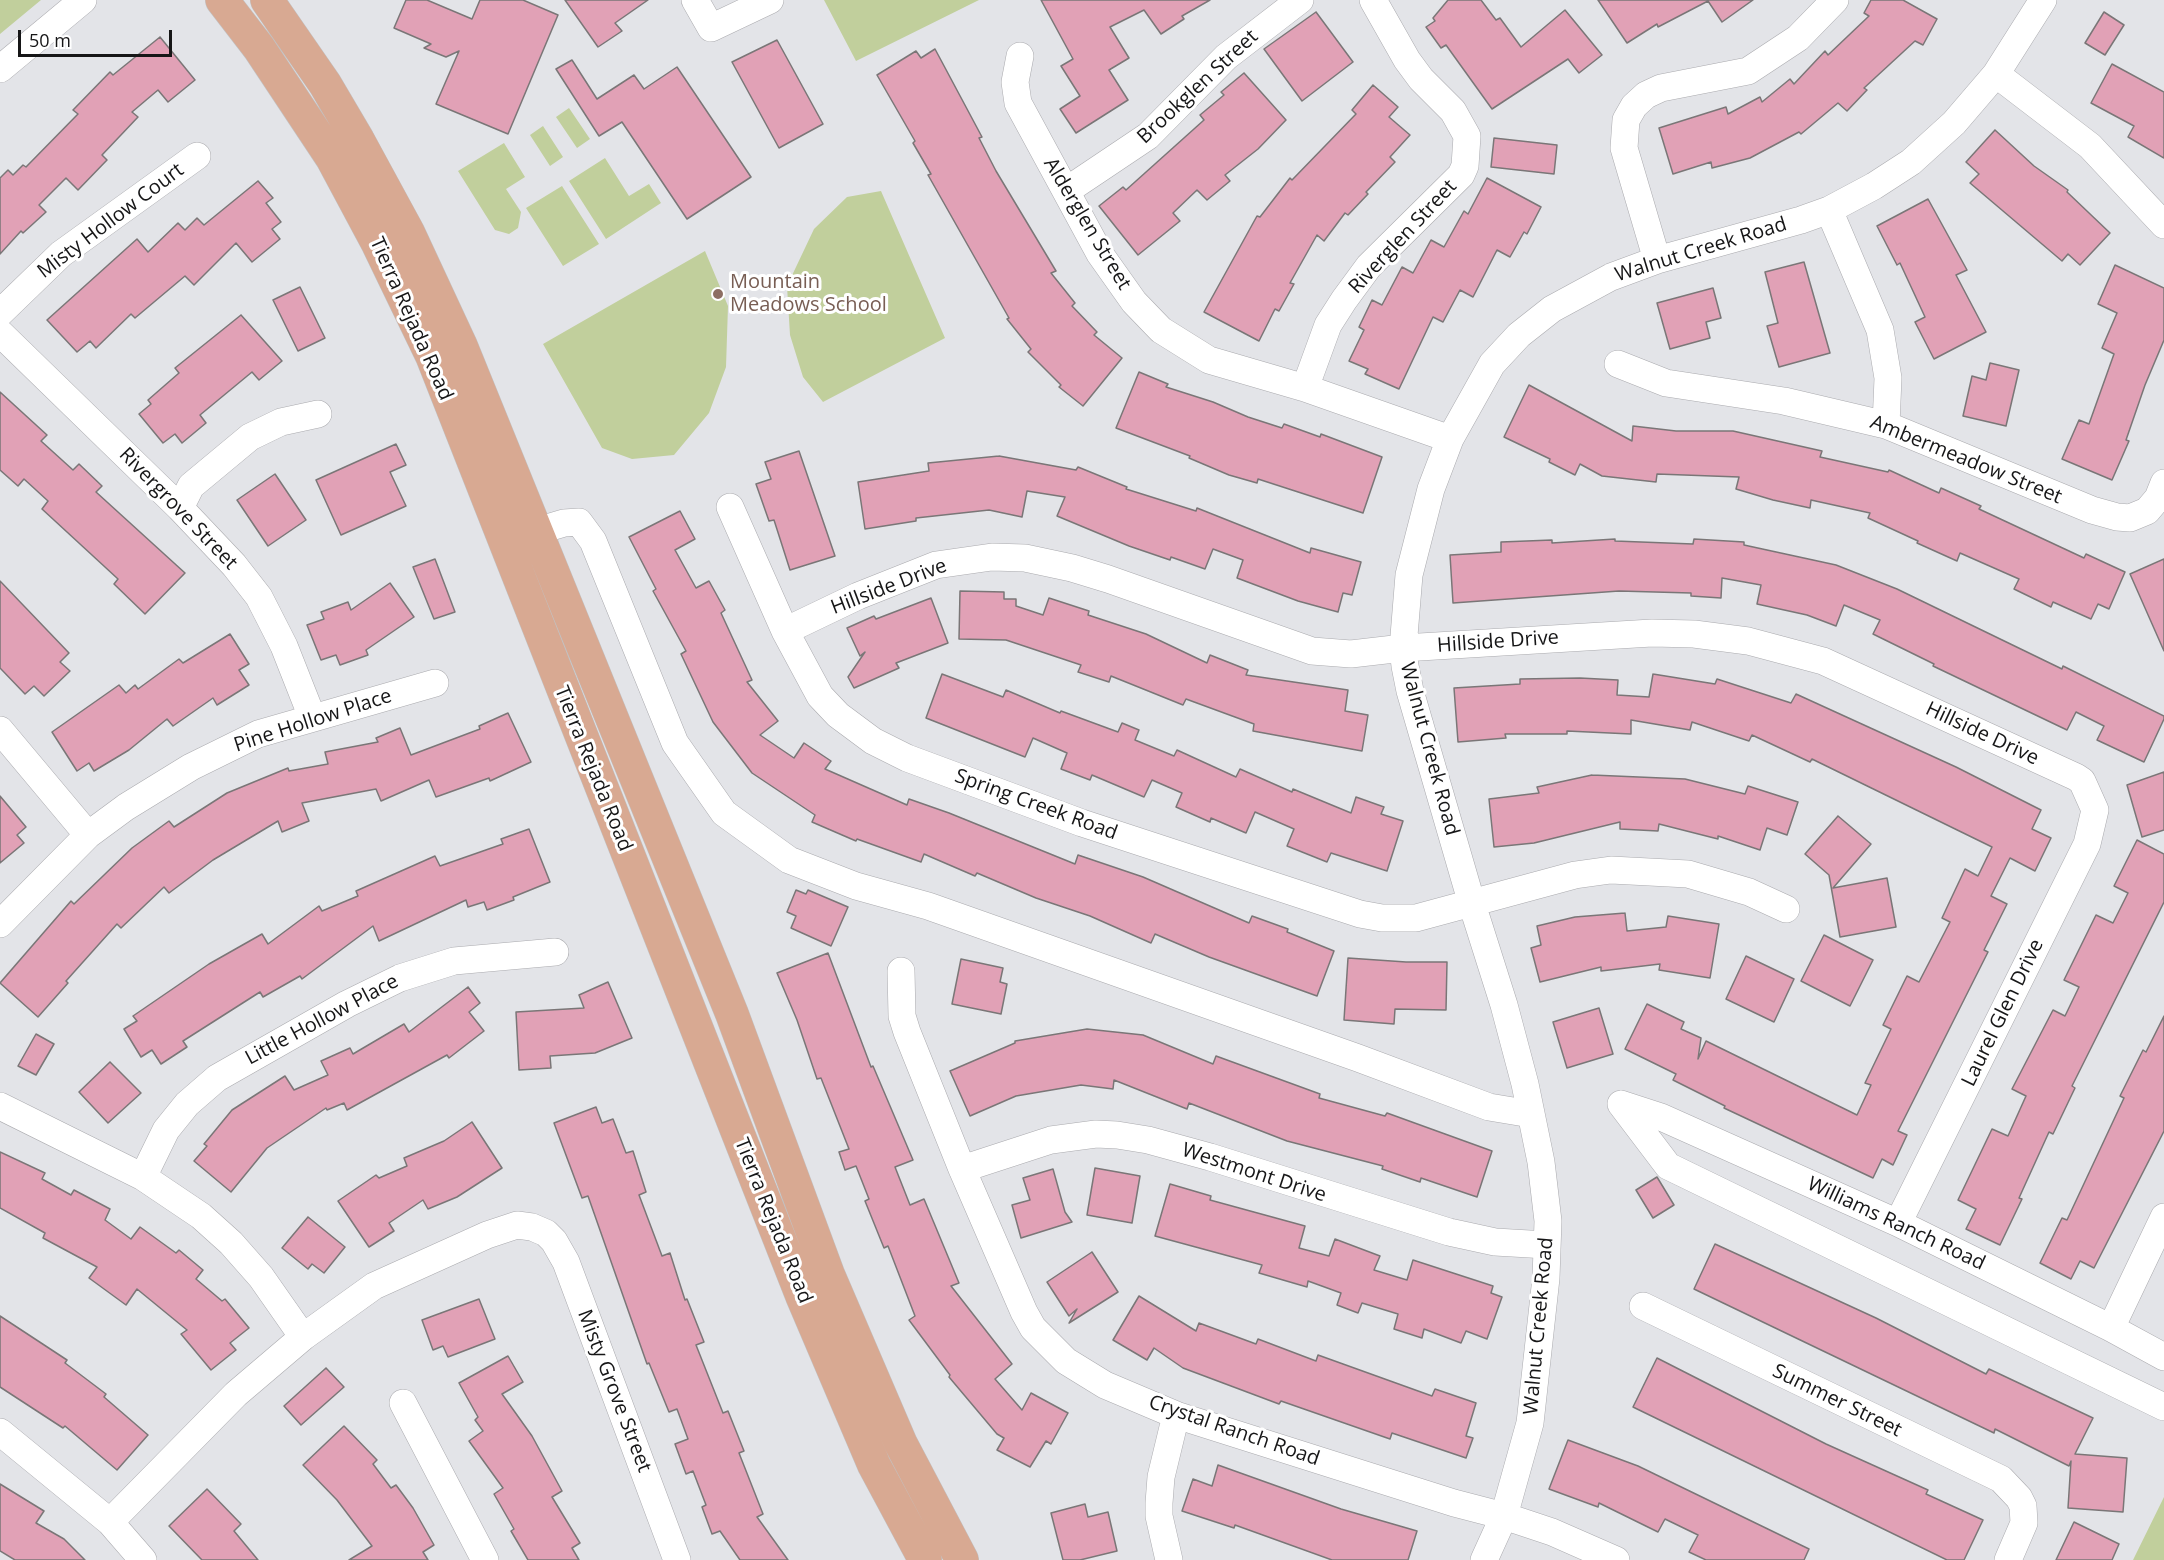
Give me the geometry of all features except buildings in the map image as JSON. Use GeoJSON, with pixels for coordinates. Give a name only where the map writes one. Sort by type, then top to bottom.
{"type":"FeatureCollection","features":[{"type":"Feature","properties":{"kind":"main road","name":"Tierra Rejada Road"},"geometry":{"type":"LineString","coordinates":[[222,0],[259,48],[332,158],[378,244],[432,356],[802,1296],[874,1465],[925,1560]]}},
{"type":"Feature","properties":{"kind":"main road","name":"Tierra Rejada Road"},"geometry":{"type":"LineString","coordinates":[[267,0],[325,84],[403,222],[461,346],[732,1014],[828,1274],[901,1444],[963,1560]]}},
{"type":"Feature","properties":{"kind":"street"},"geometry":{"type":"LineString","coordinates":[[3,61],[83,0]]}},
{"type":"Feature","properties":{"kind":"street"},"geometry":{"type":"LineString","coordinates":[[695,0],[711,28],[770,0]]}},
{"type":"Feature","properties":{"kind":"street","name":"Brookglen Street"},"geometry":{"type":"LineString","coordinates":[[1066,191],[1148,136],[1226,57],[1300,0]]}},
{"type":"Feature","properties":{"kind":"street","name":"Riverglen Street"},"geometry":{"type":"LineString","coordinates":[[1305,388],[1328,325],[1344,300],[1370,266],[1461,175],[1465,166],[1467,136],[1453,111],[1421,79],[1407,60],[1373,0]]}},
{"type":"Feature","properties":{"kind":"street"},"geometry":{"type":"LineString","coordinates":[[1657,260],[1623,148],[1626,120],[1634,106],[1646,95],[1662,88],[1748,71],[1798,38],[1835,0]]}},
{"type":"Feature","properties":{"kind":"street","name":"Walnut Creek Road"},"geometry":{"type":"LineString","coordinates":[[1484,1560],[1504,1516],[1530,1423],[1538,1366],[1548,1221],[1531,1114],[1504,1005],[1410,691],[1403,648],[1409,576],[1431,489],[1450,439],[1492,364],[1520,335],[1552,309],[1611,277],[1657,260],[1829,210],[1874,186],[1911,162],[1954,123],[1996,74],[2043,0]]}},
{"type":"Feature","properties":{"kind":"street","name":"Alderglen Street"},"geometry":{"type":"LineString","coordinates":[[1020,56],[1015,82],[1018,103],[1100,254],[1134,302],[1161,330],[1209,360],[1305,388],[1450,439]]}},
{"type":"Feature","properties":{"kind":"street"},"geometry":{"type":"LineString","coordinates":[[1996,74],[2090,146],[2164,225]]}},
{"type":"Feature","properties":{"kind":"street","name":"Misty Hollow Court"},"geometry":{"type":"LineString","coordinates":[[0,313],[61,254],[197,156]]}},
{"type":"Feature","properties":{"kind":"street"},"geometry":{"type":"LineString","coordinates":[[1829,210],[1880,330],[1888,378],[1886,425]]}},
{"type":"Feature","properties":{"kind":"street","name":"Rivergrove Street"},"geometry":{"type":"LineString","coordinates":[[0,333],[180,508],[234,565],[259,597],[284,646],[312,717]]}},
{"type":"Feature","properties":{"kind":"street","name":"Ambermeadow Street"},"geometry":{"type":"LineString","coordinates":[[1618,364],[1666,383],[1784,401],[1886,425],[2104,513],[2130,518],[2147,512],[2158,498],[2164,483]]}},
{"type":"Feature","properties":{"kind":"street"},"geometry":{"type":"LineString","coordinates":[[180,508],[191,486],[250,437],[281,422],[318,414]]}},
{"type":"Feature","properties":{"kind":"street","name":"Spring Creek Road"},"geometry":{"type":"LineString","coordinates":[[730,507],[785,631],[820,696],[838,715],[873,741],[907,758],[1082,823],[1360,914],[1398,920],[1416,918],[1575,875],[1611,870],[1696,876],[1749,892],[1786,909]]}},
{"type":"Feature","properties":{"kind":"street"},"geometry":{"type":"LineString","coordinates":[[537,531],[564,523],[579,522],[593,540],[675,743],[724,813],[789,860],[856,886],[927,906],[1358,1058],[1489,1107],[1531,1114]]}},
{"type":"Feature","properties":{"kind":"street","name":"Hillside Drive"},"geometry":{"type":"LineString","coordinates":[[785,631],[858,596],[936,565],[992,557],[1025,558],[1072,568],[1312,651],[1351,654],[1403,648],[1652,633],[1694,634],[1748,641],[1823,661],[2076,777],[2082,781],[2092,800]]}},
{"type":"Feature","properties":{"kind":"street","name":"Pine Hollow Place"},"geometry":{"type":"LineString","coordinates":[[0,924],[88,835],[126,807],[220,751],[258,734],[435,683]]}},
{"type":"Feature","properties":{"kind":"street"},"geometry":{"type":"LineString","coordinates":[[0,730],[88,835]]}},
{"type":"Feature","properties":{"kind":"street","name":"Laurel Glen Drive"},"geometry":{"type":"LineString","coordinates":[[1899,1223],[2087,844],[2095,810],[2092,800]]}},
{"type":"Feature","properties":{"kind":"street","name":"Little Hollow Place"},"geometry":{"type":"LineString","coordinates":[[142,1177],[166,1130],[187,1104],[217,1078],[347,1004],[410,974],[454,961],[555,952]]}},
{"type":"Feature","properties":{"kind":"street"},"geometry":{"type":"LineString","coordinates":[[901,971],[901,1000],[907,1032],[962,1169]]}},
{"type":"Feature","properties":{"kind":"street","name":"Williams Ranch Road"},"geometry":{"type":"LineString","coordinates":[[2164,1357],[2111,1328],[1899,1223],[1660,1117],[1621,1104],[1668,1166],[2164,1407]]}},
{"type":"Feature","properties":{"kind":"street"},"geometry":{"type":"LineString","coordinates":[[0,1106],[142,1177],[188,1206],[231,1243],[261,1277],[303,1336],[236,1394],[110,1522]]}},
{"type":"Feature","properties":{"kind":"street","name":"Westmont Drive"},"geometry":{"type":"LineString","coordinates":[[962,1169],[1051,1140],[1096,1134],[1117,1135],[1148,1140],[1210,1157],[1449,1232],[1504,1243],[1547,1245]]}},
{"type":"Feature","properties":{"kind":"street","name":"Crystal Ranch Road"},"geometry":{"type":"LineString","coordinates":[[962,1169],[1033,1328],[1051,1348],[1087,1375],[1176,1415],[1454,1503],[1504,1516],[1552,1532],[1616,1560]]}},
{"type":"Feature","properties":{"kind":"street"},"geometry":{"type":"LineString","coordinates":[[2111,1328],[2164,1217]]}},
{"type":"Feature","properties":{"kind":"street","name":"Misty Grove Street"},"geometry":{"type":"LineString","coordinates":[[303,1336],[374,1286],[487,1235],[517,1225],[539,1229],[554,1242],[566,1262],[677,1560]]}},
{"type":"Feature","properties":{"kind":"street","name":"Summer Street"},"geometry":{"type":"LineString","coordinates":[[1643,1305],[2001,1479],[2019,1498],[2023,1506],[2024,1523],[2008,1560]]}},
{"type":"Feature","properties":{"kind":"street"},"geometry":{"type":"LineString","coordinates":[[403,1403],[485,1560]]}},
{"type":"Feature","properties":{"kind":"street"},"geometry":{"type":"LineString","coordinates":[[1169,1560],[1159,1516],[1159,1503],[1161,1477],[1176,1415]]}},
{"type":"Feature","properties":{"kind":"street"},"geometry":{"type":"LineString","coordinates":[[0,1432],[110,1522],[143,1560]]}},
{"type":"Feature","properties":{"kind":"green space"},"geometry":{"type":"Polygon","coordinates":[[[0,0],[41,0],[0,34],[0,0]]]}},
{"type":"Feature","properties":{"kind":"green space"},"geometry":{"type":"Polygon","coordinates":[[[824,0],[979,0],[856,61],[824,0]]]}},
{"type":"Feature","properties":{"kind":"green space"},"geometry":{"type":"Polygon","coordinates":[[[569,108],[590,139],[577,148],[556,117],[569,108]]]}},
{"type":"Feature","properties":{"kind":"green space"},"geometry":{"type":"Polygon","coordinates":[[[543,126],[563,157],[550,166],[530,135],[543,126]]]}},
{"type":"Feature","properties":{"kind":"green space"},"geometry":{"type":"Polygon","coordinates":[[[504,143],[525,177],[506,189],[521,212],[518,228],[509,234],[495,230],[458,171],[504,143]]]}},
{"type":"Feature","properties":{"kind":"green space"},"geometry":{"type":"Polygon","coordinates":[[[605,158],[629,196],[649,184],[661,203],[606,239],[569,181],[605,158]]]}},
{"type":"Feature","properties":{"kind":"green space"},"geometry":{"type":"Polygon","coordinates":[[[562,186],[599,244],[563,266],[526,208],[562,186]]]}},
{"type":"Feature","properties":{"kind":"green space"},"geometry":{"type":"Polygon","coordinates":[[[881,191],[945,338],[823,402],[803,377],[790,335],[787,286],[814,229],[847,197],[881,191]]]}},
{"type":"Feature","properties":{"kind":"green space"},"geometry":{"type":"Polygon","coordinates":[[[705,251],[728,306],[726,367],[709,413],[674,455],[632,459],[602,448],[543,344],[705,251]]]}},
{"type":"Feature","properties":{"kind":"green space"},"geometry":{"type":"Polygon","coordinates":[[[2164,1497],[2164,1560],[2133,1560],[2164,1497]]]}},
{"type":"Feature","properties":{"kind":"place","name":"Mountain Meadows School"},"geometry":{"type":"Point","coordinates":[718,294]}}]}
